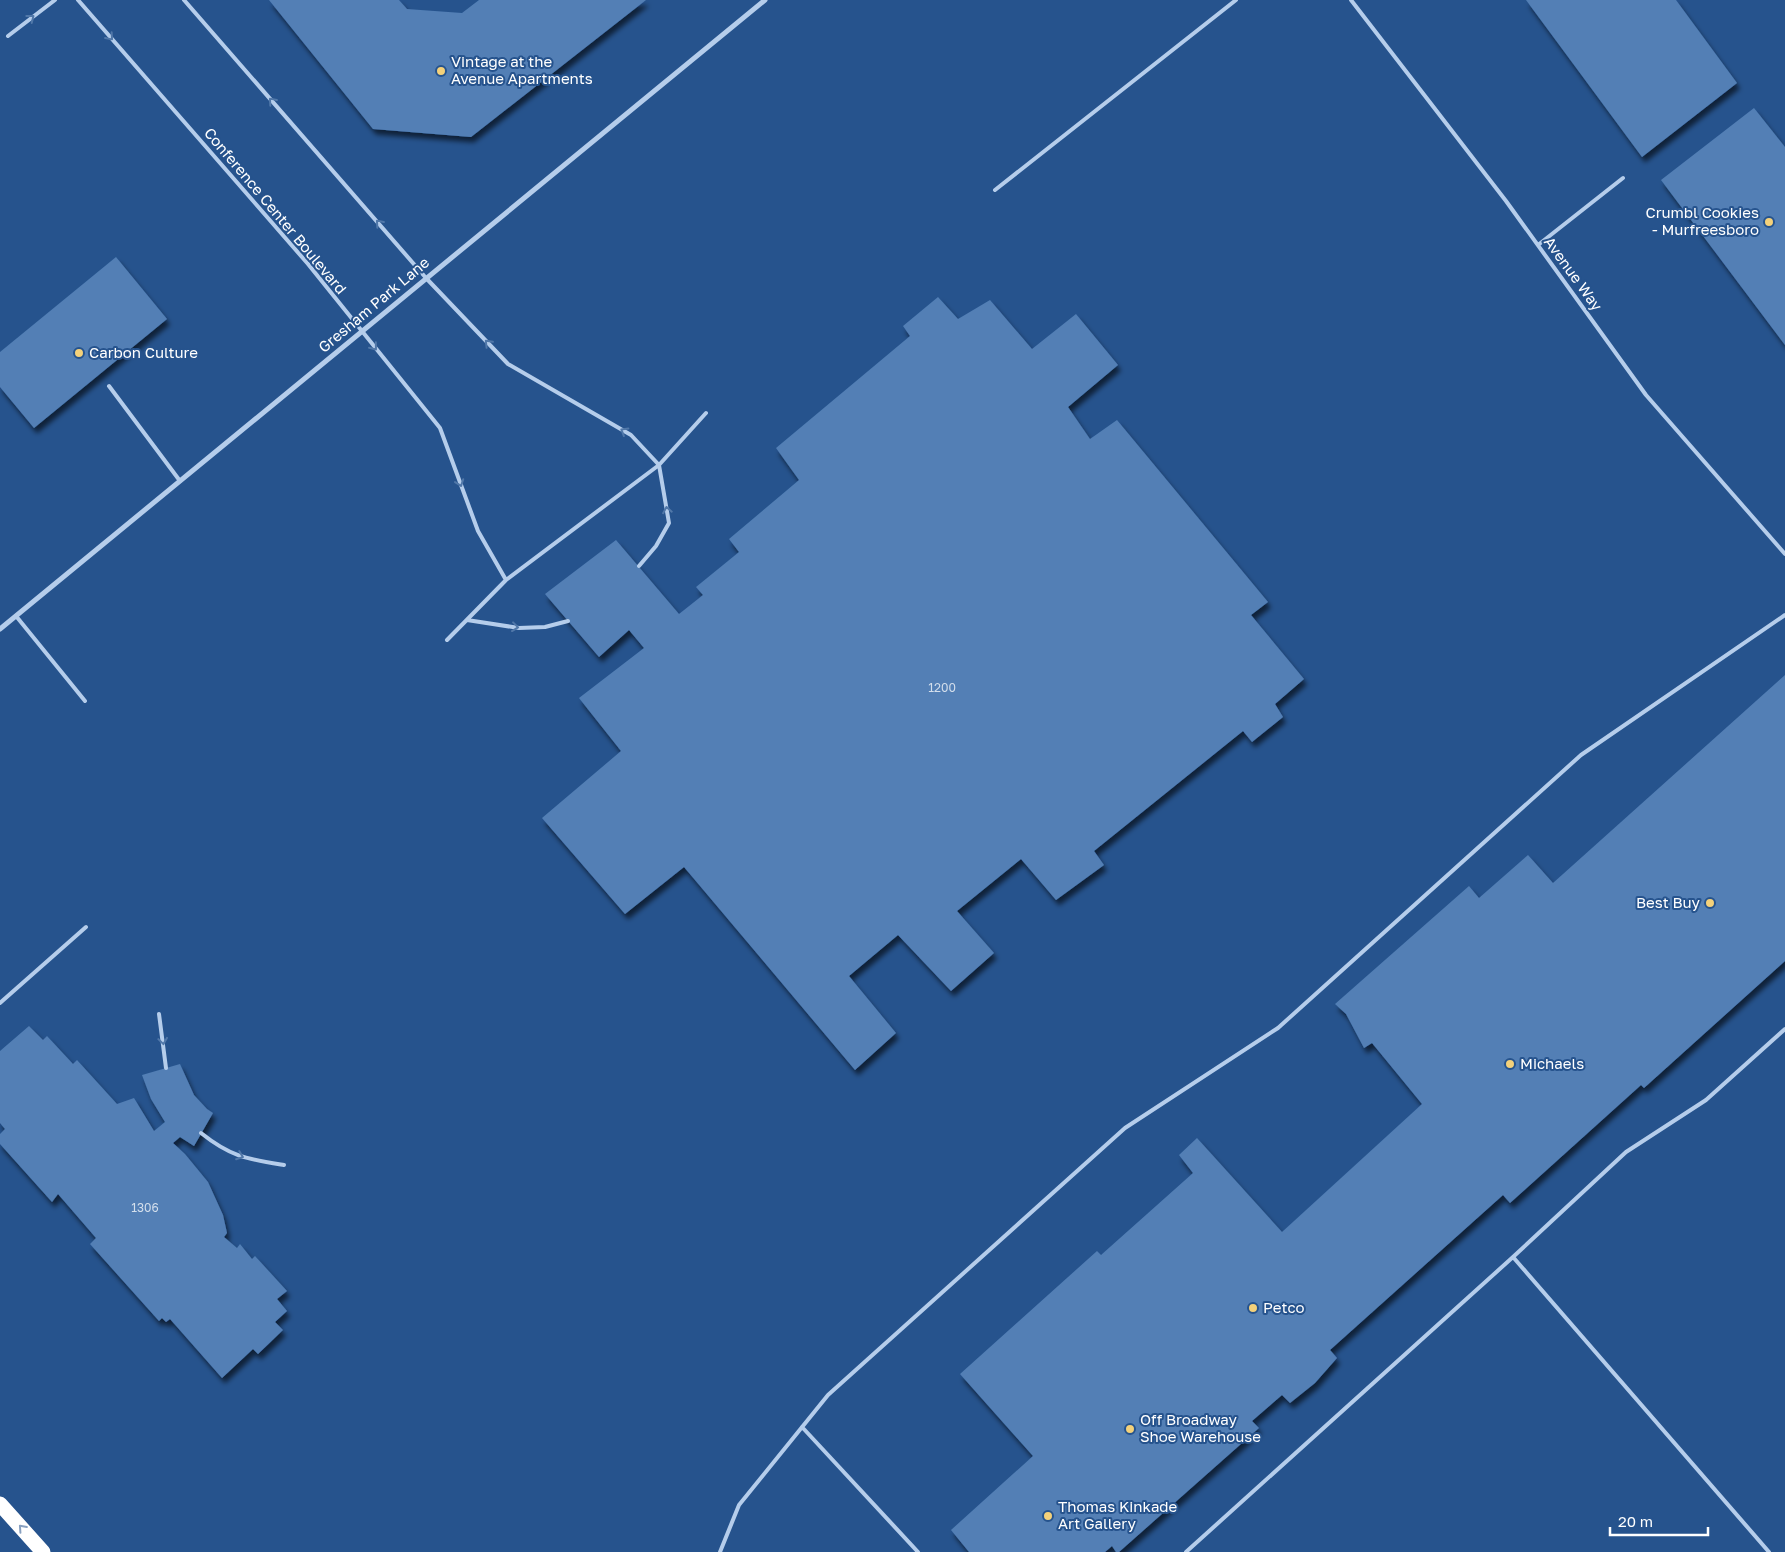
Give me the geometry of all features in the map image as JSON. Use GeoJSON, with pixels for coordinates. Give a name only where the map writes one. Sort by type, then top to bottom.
{"type":"FeatureCollection","features":[{"type":"Feature","properties":{"kind":"highway"},"geometry":{"type":"LineString","coordinates":[[0,1504],[43,1552]]}},
{"type":"Feature","properties":{"kind":"street","name":"Gresham Park Lane"},"geometry":{"type":"LineString","coordinates":[[0,629],[765,0]]}},
{"type":"Feature","properties":{"kind":"lane"},"geometry":{"type":"LineString","coordinates":[[8,36],[55,0]]}},
{"type":"Feature","properties":{"kind":"lane","name":"Conference Center Boulevard"},"geometry":{"type":"LineString","coordinates":[[78,0],[308,264],[440,428],[478,531],[506,580]]}},
{"type":"Feature","properties":{"kind":"lane"},"geometry":{"type":"LineString","coordinates":[[184,0],[426,278],[508,364],[631,436],[659,465],[669,523],[656,546],[638,566]]}},
{"type":"Feature","properties":{"kind":"lane"},"geometry":{"type":"LineString","coordinates":[[995,190],[1236,0]]}},
{"type":"Feature","properties":{"kind":"lane","name":"Avenue Way"},"geometry":{"type":"LineString","coordinates":[[1350,0],[1506,201],[1646,394],[1785,554]]}},
{"type":"Feature","properties":{"kind":"lane"},"geometry":{"type":"LineString","coordinates":[[1538,245],[1623,178]]}},
{"type":"Feature","properties":{"kind":"lane"},"geometry":{"type":"LineString","coordinates":[[110,386],[180,481]]}},
{"type":"Feature","properties":{"kind":"lane"},"geometry":{"type":"LineString","coordinates":[[447,640],[506,580],[659,465],[706,413]]}},
{"type":"Feature","properties":{"kind":"lane"},"geometry":{"type":"LineString","coordinates":[[720,1552],[739,1505],[828,1395],[1125,1128],[1278,1028],[1580,755],[1785,615]]}},
{"type":"Feature","properties":{"kind":"lane"},"geometry":{"type":"LineString","coordinates":[[16,616],[85,701]]}},
{"type":"Feature","properties":{"kind":"lane"},"geometry":{"type":"LineString","coordinates":[[467,620],[519,628],[545,627],[568,621]]}},
{"type":"Feature","properties":{"kind":"lane"},"geometry":{"type":"LineString","coordinates":[[0,1003],[86,927]]}},
{"type":"Feature","properties":{"kind":"lane"},"geometry":{"type":"LineString","coordinates":[[159,1014],[166,1068]]}},
{"type":"Feature","properties":{"kind":"lane"},"geometry":{"type":"LineString","coordinates":[[1186,1552],[1513,1257],[1626,1152],[1706,1100],[1785,1029]]}},
{"type":"Feature","properties":{"kind":"lane"},"geometry":{"type":"LineString","coordinates":[[201,1133],[217,1146],[243,1158],[284,1165]]}},
{"type":"Feature","properties":{"kind":"lane"},"geometry":{"type":"LineString","coordinates":[[1513,1257],[1769,1552]]}},
{"type":"Feature","properties":{"kind":"lane"},"geometry":{"type":"LineString","coordinates":[[802,1427],[918,1552]]}},
{"type":"Feature","properties":{"kind":"building","name":"Vintage at the Avenue Apartments"},"geometry":{"type":"Polygon","coordinates":[[[269,0],[399,0],[407,9],[462,13],[479,0],[646,0],[471,137],[373,129],[269,0]]]}},
{"type":"Feature","properties":{"kind":"building"},"geometry":{"type":"Polygon","coordinates":[[[1526,0],[1676,0],[1737,83],[1642,157],[1526,0]]]}},
{"type":"Feature","properties":{"kind":"building"},"geometry":{"type":"Polygon","coordinates":[[[1754,108],[1785,147],[1785,345],[1661,180],[1754,108]]]}},
{"type":"Feature","properties":{"kind":"building"},"geometry":{"type":"Polygon","coordinates":[[[116,257],[167,319],[34,428],[0,387],[0,352],[116,257]]]}},
{"type":"Feature","properties":{"kind":"building"},"geometry":{"type":"Polygon","coordinates":[[[938,297],[958,319],[990,300],[1032,349],[1076,314],[1118,365],[1068,407],[1090,439],[1117,420],[1268,602],[1251,615],[1304,679],[1275,704],[1283,717],[1252,742],[1243,731],[1094,851],[1104,865],[1056,900],[1021,859],[957,911],[994,953],[951,991],[898,935],[849,976],[896,1033],[855,1070],[684,867],[625,914],[542,818],[621,751],[579,698],[644,648],[629,630],[599,657],[545,594],[616,540],[679,614],[703,595],[696,587],[739,552],[729,539],[799,480],[776,448],[910,336],[903,326],[938,297]]]}},
{"type":"Feature","properties":{"kind":"building"},"geometry":{"type":"Polygon","coordinates":[[[1785,675],[1785,961],[1644,1088],[1641,1085],[1510,1203],[1503,1195],[1330,1350],[1337,1358],[1315,1383],[1290,1403],[1282,1395],[1252,1421],[1259,1428],[1119,1552],[1116,1552],[1112,1546],[1105,1552],[969,1552],[951,1530],[1033,1456],[960,1374],[1097,1251],[1101,1255],[1193,1173],[1179,1155],[1197,1138],[1282,1232],[1422,1104],[1372,1043],[1364,1048],[1346,1014],[1335,1004],[1469,886],[1479,898],[1528,855],[1553,883],[1785,675]]]}},
{"type":"Feature","properties":{"kind":"building"},"geometry":{"type":"Polygon","coordinates":[[[29,1026],[43,1040],[47,1036],[73,1064],[77,1060],[117,1104],[134,1098],[154,1131],[165,1122],[151,1099],[142,1075],[180,1064],[194,1095],[213,1113],[194,1146],[180,1137],[173,1143],[185,1154],[208,1182],[223,1215],[227,1233],[224,1237],[237,1248],[240,1244],[252,1259],[255,1256],[287,1291],[277,1299],[287,1311],[275,1322],[283,1330],[258,1354],[253,1349],[222,1378],[170,1319],[166,1322],[162,1318],[159,1321],[90,1244],[96,1238],[58,1194],[52,1202],[0,1144],[0,1134],[5,1129],[0,1123],[0,1051],[29,1026]]]}},
{"type":"Feature","properties":{"kind":"place","name":"Vintage at the Avenue Apartments"},"geometry":{"type":"Point","coordinates":[441,71]}},
{"type":"Feature","properties":{"kind":"place","name":"Crumbl Cookies - Murfreesboro"},"geometry":{"type":"Point","coordinates":[1769,222]}},
{"type":"Feature","properties":{"kind":"place","name":"Carbon Culture"},"geometry":{"type":"Point","coordinates":[79,353]}},
{"type":"Feature","properties":{"kind":"place","name":"Best Buy"},"geometry":{"type":"Point","coordinates":[1710,903]}},
{"type":"Feature","properties":{"kind":"place","name":"Michaels"},"geometry":{"type":"Point","coordinates":[1510,1064]}},
{"type":"Feature","properties":{"kind":"place","name":"Petco"},"geometry":{"type":"Point","coordinates":[1253,1308]}},
{"type":"Feature","properties":{"kind":"place","name":"Off Broadway Shoe Warehouse"},"geometry":{"type":"Point","coordinates":[1130,1429]}},
{"type":"Feature","properties":{"kind":"place","name":"Thomas Kinkade Art Gallery"},"geometry":{"type":"Point","coordinates":[1048,1516]}}]}
